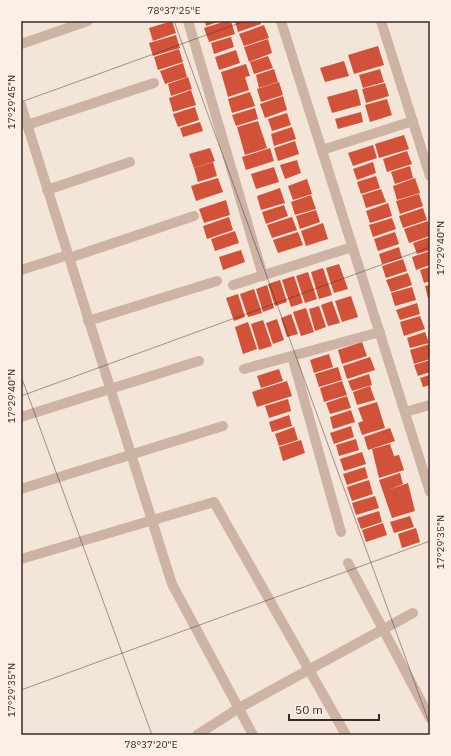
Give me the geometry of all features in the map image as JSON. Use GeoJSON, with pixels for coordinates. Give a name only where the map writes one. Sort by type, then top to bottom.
{"type":"FeatureCollection","features":[{"type":"Feature","properties":{"kind":"street"},"geometry":{"type":"LineString","coordinates":[[21,44],[88,21]]}},
{"type":"Feature","properties":{"kind":"street"},"geometry":{"type":"LineString","coordinates":[[188,21],[263,276]]}},
{"type":"Feature","properties":{"kind":"street"},"geometry":{"type":"LineString","coordinates":[[281,21],[430,492]]}},
{"type":"Feature","properties":{"kind":"street"},"geometry":{"type":"LineString","coordinates":[[381,21],[430,176]]}},
{"type":"Feature","properties":{"kind":"street"},"geometry":{"type":"LineString","coordinates":[[27,125],[154,83]]}},
{"type":"Feature","properties":{"kind":"street"},"geometry":{"type":"LineString","coordinates":[[21,105],[130,455],[172,584],[253,735]]}},
{"type":"Feature","properties":{"kind":"street"},"geometry":{"type":"LineString","coordinates":[[322,150],[412,121]]}},
{"type":"Feature","properties":{"kind":"street"},"geometry":{"type":"LineString","coordinates":[[47,190],[130,162]]}},
{"type":"Feature","properties":{"kind":"street"},"geometry":{"type":"LineString","coordinates":[[21,270],[68,257],[194,216]]}},
{"type":"Feature","properties":{"kind":"street"},"geometry":{"type":"LineString","coordinates":[[233,285],[352,246]]}},
{"type":"Feature","properties":{"kind":"street"},"geometry":{"type":"LineString","coordinates":[[88,321],[217,281]]}},
{"type":"Feature","properties":{"kind":"street"},"geometry":{"type":"LineString","coordinates":[[244,369],[380,332]]}},
{"type":"Feature","properties":{"kind":"street"},"geometry":{"type":"LineString","coordinates":[[292,356],[341,532]]}},
{"type":"Feature","properties":{"kind":"street"},"geometry":{"type":"LineString","coordinates":[[21,417],[199,361]]}},
{"type":"Feature","properties":{"kind":"street"},"geometry":{"type":"LineString","coordinates":[[405,412],[430,405]]}},
{"type":"Feature","properties":{"kind":"street"},"geometry":{"type":"LineString","coordinates":[[21,489],[222,426]]}},
{"type":"Feature","properties":{"kind":"street"},"geometry":{"type":"LineString","coordinates":[[21,559],[214,502],[346,735]]}},
{"type":"Feature","properties":{"kind":"street"},"geometry":{"type":"LineString","coordinates":[[348,563],[430,718]]}},
{"type":"Feature","properties":{"kind":"street"},"geometry":{"type":"LineString","coordinates":[[197,735],[239,708],[413,613]]}},
{"type":"Feature","properties":{"kind":"building"},"geometry":{"type":"Polygon","coordinates":[[[172,21],[176,33],[153,41],[149,28],[172,21]]]}},
{"type":"Feature","properties":{"kind":"building"},"geometry":{"type":"Polygon","coordinates":[[[205,21],[220,21],[206,26],[205,21]]]}},
{"type":"Feature","properties":{"kind":"building"},"geometry":{"type":"Polygon","coordinates":[[[226,21],[231,21],[235,34],[209,42],[204,28],[226,21]]]}},
{"type":"Feature","properties":{"kind":"building"},"geometry":{"type":"Polygon","coordinates":[[[235,21],[260,21],[261,24],[238,32],[235,21]]]}},
{"type":"Feature","properties":{"kind":"building"},"geometry":{"type":"Polygon","coordinates":[[[264,25],[269,38],[244,46],[239,34],[264,25]]]}},
{"type":"Feature","properties":{"kind":"building"},"geometry":{"type":"Polygon","coordinates":[[[176,35],[180,48],[153,56],[149,43],[176,35]]]}},
{"type":"Feature","properties":{"kind":"building"},"geometry":{"type":"Polygon","coordinates":[[[231,37],[234,47],[214,54],[211,43],[231,37]]]}},
{"type":"Feature","properties":{"kind":"building"},"geometry":{"type":"Polygon","coordinates":[[[268,39],[272,53],[249,62],[244,47],[268,39]]]}},
{"type":"Feature","properties":{"kind":"building"},"geometry":{"type":"Polygon","coordinates":[[[378,46],[384,65],[354,74],[348,55],[378,46]]]}},
{"type":"Feature","properties":{"kind":"building"},"geometry":{"type":"Polygon","coordinates":[[[179,49],[183,62],[158,70],[154,57],[179,49]]]}},
{"type":"Feature","properties":{"kind":"building"},"geometry":{"type":"Polygon","coordinates":[[[236,50],[240,63],[219,70],[215,57],[236,50]]]}},
{"type":"Feature","properties":{"kind":"building"},"geometry":{"type":"Polygon","coordinates":[[[268,56],[273,68],[254,74],[250,62],[268,56]]]}},
{"type":"Feature","properties":{"kind":"building"},"geometry":{"type":"Polygon","coordinates":[[[344,61],[349,76],[325,82],[320,68],[344,61]]]}},
{"type":"Feature","properties":{"kind":"building"},"geometry":{"type":"Polygon","coordinates":[[[183,63],[187,77],[165,84],[160,71],[183,63]]]}},
{"type":"Feature","properties":{"kind":"building"},"geometry":{"type":"Polygon","coordinates":[[[246,64],[250,76],[245,77],[249,90],[228,97],[221,72],[246,64]]]}},
{"type":"Feature","properties":{"kind":"building"},"geometry":{"type":"Polygon","coordinates":[[[274,69],[278,82],[259,88],[256,75],[274,69]]]}},
{"type":"Feature","properties":{"kind":"building"},"geometry":{"type":"Polygon","coordinates":[[[380,69],[384,82],[363,88],[359,75],[380,69]]]}},
{"type":"Feature","properties":{"kind":"building"},"geometry":{"type":"Polygon","coordinates":[[[188,77],[192,89],[171,96],[168,84],[188,77]]]}},
{"type":"Feature","properties":{"kind":"building"},"geometry":{"type":"Polygon","coordinates":[[[279,82],[283,95],[261,102],[257,89],[279,82]]]}},
{"type":"Feature","properties":{"kind":"building"},"geometry":{"type":"Polygon","coordinates":[[[385,83],[389,96],[366,103],[362,89],[385,83]]]}},
{"type":"Feature","properties":{"kind":"building"},"geometry":{"type":"Polygon","coordinates":[[[357,89],[361,105],[332,113],[327,97],[357,89]]]}},
{"type":"Feature","properties":{"kind":"building"},"geometry":{"type":"Polygon","coordinates":[[[191,90],[196,105],[173,112],[169,98],[191,90]]]}},
{"type":"Feature","properties":{"kind":"building"},"geometry":{"type":"Polygon","coordinates":[[[250,92],[255,106],[232,113],[228,99],[250,92]]]}},
{"type":"Feature","properties":{"kind":"building"},"geometry":{"type":"Polygon","coordinates":[[[283,96],[287,110],[265,118],[260,104],[283,96]]]}},
{"type":"Feature","properties":{"kind":"building"},"geometry":{"type":"Polygon","coordinates":[[[387,99],[392,115],[370,122],[365,105],[387,99]]]}},
{"type":"Feature","properties":{"kind":"building"},"geometry":{"type":"Polygon","coordinates":[[[195,107],[199,120],[178,127],[173,114],[195,107]]]}},
{"type":"Feature","properties":{"kind":"building"},"geometry":{"type":"Polygon","coordinates":[[[255,108],[258,119],[236,126],[232,115],[255,108]]]}},
{"type":"Feature","properties":{"kind":"building"},"geometry":{"type":"Polygon","coordinates":[[[361,112],[363,122],[338,129],[335,119],[361,112]]]}},
{"type":"Feature","properties":{"kind":"building"},"geometry":{"type":"Polygon","coordinates":[[[287,113],[291,125],[272,131],[268,119],[287,113]]]}},
{"type":"Feature","properties":{"kind":"building"},"geometry":{"type":"Polygon","coordinates":[[[258,121],[267,148],[245,155],[237,127],[258,121]]]}},
{"type":"Feature","properties":{"kind":"building"},"geometry":{"type":"Polygon","coordinates":[[[200,122],[203,131],[183,137],[180,128],[200,122]]]}},
{"type":"Feature","properties":{"kind":"building"},"geometry":{"type":"Polygon","coordinates":[[[292,127],[296,139],[274,146],[271,134],[292,127]]]}},
{"type":"Feature","properties":{"kind":"building"},"geometry":{"type":"Polygon","coordinates":[[[404,135],[409,149],[379,158],[375,144],[404,135]]]}},
{"type":"Feature","properties":{"kind":"building"},"geometry":{"type":"Polygon","coordinates":[[[295,141],[299,154],[278,161],[274,148],[295,141]]]}},
{"type":"Feature","properties":{"kind":"building"},"geometry":{"type":"Polygon","coordinates":[[[373,145],[377,158],[353,166],[348,153],[373,145]]]}},
{"type":"Feature","properties":{"kind":"building"},"geometry":{"type":"Polygon","coordinates":[[[210,148],[215,161],[194,168],[189,154],[210,148]]]}},
{"type":"Feature","properties":{"kind":"building"},"geometry":{"type":"Polygon","coordinates":[[[270,148],[274,161],[246,170],[242,157],[270,148]]]}},
{"type":"Feature","properties":{"kind":"building"},"geometry":{"type":"Polygon","coordinates":[[[407,151],[412,164],[387,172],[383,159],[407,151]]]}},
{"type":"Feature","properties":{"kind":"building"},"geometry":{"type":"Polygon","coordinates":[[[297,160],[301,173],[285,179],[280,165],[297,160]]]}},
{"type":"Feature","properties":{"kind":"building"},"geometry":{"type":"Polygon","coordinates":[[[213,162],[217,176],[198,182],[194,168],[213,162]]]}},
{"type":"Feature","properties":{"kind":"building"},"geometry":{"type":"Polygon","coordinates":[[[373,162],[376,173],[357,180],[353,169],[373,162]]]}},
{"type":"Feature","properties":{"kind":"building"},"geometry":{"type":"Polygon","coordinates":[[[410,166],[413,178],[395,184],[391,172],[410,166]]]}},
{"type":"Feature","properties":{"kind":"building"},"geometry":{"type":"Polygon","coordinates":[[[274,167],[279,182],[256,189],[251,174],[274,167]]]}},
{"type":"Feature","properties":{"kind":"building"},"geometry":{"type":"Polygon","coordinates":[[[376,176],[380,188],[361,194],[357,182],[376,176]]]}},
{"type":"Feature","properties":{"kind":"building"},"geometry":{"type":"Polygon","coordinates":[[[218,178],[223,192],[196,201],[191,186],[218,178]]]}},
{"type":"Feature","properties":{"kind":"building"},"geometry":{"type":"Polygon","coordinates":[[[415,178],[420,193],[397,200],[393,186],[415,178]]]}},
{"type":"Feature","properties":{"kind":"building"},"geometry":{"type":"Polygon","coordinates":[[[307,179],[312,194],[293,200],[288,186],[307,179]]]}},
{"type":"Feature","properties":{"kind":"building"},"geometry":{"type":"Polygon","coordinates":[[[280,188],[285,203],[261,210],[257,196],[280,188]]]}},
{"type":"Feature","properties":{"kind":"building"},"geometry":{"type":"Polygon","coordinates":[[[381,189],[386,202],[366,208],[362,195],[381,189]]]}},
{"type":"Feature","properties":{"kind":"building"},"geometry":{"type":"Polygon","coordinates":[[[419,194],[423,206],[400,214],[396,201],[419,194]]]}},
{"type":"Feature","properties":{"kind":"building"},"geometry":{"type":"Polygon","coordinates":[[[311,195],[316,209],[295,215],[291,202],[311,195]]]}},
{"type":"Feature","properties":{"kind":"building"},"geometry":{"type":"Polygon","coordinates":[[[226,200],[230,215],[204,223],[199,209],[226,200]]]}},
{"type":"Feature","properties":{"kind":"building"},"geometry":{"type":"Polygon","coordinates":[[[388,203],[392,216],[370,223],[366,211],[388,203]]]}},
{"type":"Feature","properties":{"kind":"building"},"geometry":{"type":"Polygon","coordinates":[[[284,205],[288,216],[266,224],[262,212],[284,205]]]}},
{"type":"Feature","properties":{"kind":"building"},"geometry":{"type":"Polygon","coordinates":[[[423,208],[427,220],[403,228],[399,216],[423,208]]]}},
{"type":"Feature","properties":{"kind":"building"},"geometry":{"type":"Polygon","coordinates":[[[316,210],[320,222],[300,229],[296,216],[316,210]]]}},
{"type":"Feature","properties":{"kind":"building"},"geometry":{"type":"Polygon","coordinates":[[[229,217],[233,230],[207,239],[203,226],[229,217]]]}},
{"type":"Feature","properties":{"kind":"building"},"geometry":{"type":"Polygon","coordinates":[[[292,217],[297,230],[272,238],[267,225],[292,217]]]}},
{"type":"Feature","properties":{"kind":"building"},"geometry":{"type":"Polygon","coordinates":[[[392,218],[396,229],[373,237],[369,225],[392,218]]]}},
{"type":"Feature","properties":{"kind":"building"},"geometry":{"type":"Polygon","coordinates":[[[428,221],[430,236],[409,243],[404,229],[428,221]]]}},
{"type":"Feature","properties":{"kind":"building"},"geometry":{"type":"Polygon","coordinates":[[[323,223],[328,239],[306,246],[301,231],[323,223]]]}},
{"type":"Feature","properties":{"kind":"building"},"geometry":{"type":"Polygon","coordinates":[[[235,231],[239,243],[215,251],[211,239],[235,231]]]}},
{"type":"Feature","properties":{"kind":"building"},"geometry":{"type":"Polygon","coordinates":[[[298,232],[303,245],[278,253],[273,240],[298,232]]]}},
{"type":"Feature","properties":{"kind":"building"},"geometry":{"type":"Polygon","coordinates":[[[395,232],[399,244],[378,251],[374,239],[395,232]]]}},
{"type":"Feature","properties":{"kind":"building"},"geometry":{"type":"Polygon","coordinates":[[[430,237],[430,250],[417,254],[413,243],[430,237]]]}},
{"type":"Feature","properties":{"kind":"building"},"geometry":{"type":"Polygon","coordinates":[[[399,247],[402,258],[382,264],[379,254],[399,247]]]}},
{"type":"Feature","properties":{"kind":"building"},"geometry":{"type":"Polygon","coordinates":[[[241,250],[245,262],[223,270],[219,257],[241,250]]]}},
{"type":"Feature","properties":{"kind":"building"},"geometry":{"type":"Polygon","coordinates":[[[430,251],[430,265],[416,270],[412,257],[430,251]]]}},
{"type":"Feature","properties":{"kind":"building"},"geometry":{"type":"Polygon","coordinates":[[[403,259],[407,271],[386,278],[382,266],[403,259]]]}},
{"type":"Feature","properties":{"kind":"building"},"geometry":{"type":"Polygon","coordinates":[[[339,264],[348,289],[334,293],[326,268],[339,264]]]}},
{"type":"Feature","properties":{"kind":"building"},"geometry":{"type":"Polygon","coordinates":[[[430,267],[430,281],[424,283],[420,270],[430,267]]]}},
{"type":"Feature","properties":{"kind":"building"},"geometry":{"type":"Polygon","coordinates":[[[323,268],[332,295],[319,299],[311,272],[323,268]]]}},
{"type":"Feature","properties":{"kind":"building"},"geometry":{"type":"Polygon","coordinates":[[[308,272],[317,299],[305,303],[296,276],[308,272]]]}},
{"type":"Feature","properties":{"kind":"building"},"geometry":{"type":"Polygon","coordinates":[[[408,273],[412,285],[391,292],[386,280],[408,273]]]}},
{"type":"Feature","properties":{"kind":"building"},"geometry":{"type":"Polygon","coordinates":[[[294,276],[303,303],[291,307],[282,280],[294,276]]]}},
{"type":"Feature","properties":{"kind":"building"},"geometry":{"type":"Polygon","coordinates":[[[280,280],[287,302],[275,306],[268,284],[280,280]]]}},
{"type":"Feature","properties":{"kind":"building"},"geometry":{"type":"Polygon","coordinates":[[[267,285],[274,308],[263,312],[256,289],[267,285]]]}},
{"type":"Feature","properties":{"kind":"building"},"geometry":{"type":"Polygon","coordinates":[[[430,285],[430,298],[428,298],[425,286],[430,285]]]}},
{"type":"Feature","properties":{"kind":"building"},"geometry":{"type":"Polygon","coordinates":[[[412,287],[416,300],[395,306],[391,293],[412,287]]]}},
{"type":"Feature","properties":{"kind":"building"},"geometry":{"type":"Polygon","coordinates":[[[254,289],[262,313],[248,317],[240,294],[254,289]]]}},
{"type":"Feature","properties":{"kind":"building"},"geometry":{"type":"Polygon","coordinates":[[[238,294],[245,317],[234,321],[226,298],[238,294]]]}},
{"type":"Feature","properties":{"kind":"building"},"geometry":{"type":"Polygon","coordinates":[[[351,296],[358,317],[342,322],[335,301],[351,296]]]}},
{"type":"Feature","properties":{"kind":"building"},"geometry":{"type":"Polygon","coordinates":[[[332,301],[340,323],[328,326],[321,305],[332,301]]]}},
{"type":"Feature","properties":{"kind":"building"},"geometry":{"type":"Polygon","coordinates":[[[417,303],[420,314],[400,320],[396,310],[417,303]]]}},
{"type":"Feature","properties":{"kind":"building"},"geometry":{"type":"Polygon","coordinates":[[[319,306],[326,327],[315,331],[309,309],[319,306]]]}},
{"type":"Feature","properties":{"kind":"building"},"geometry":{"type":"Polygon","coordinates":[[[306,308],[314,332],[301,336],[293,312],[306,308]]]}},
{"type":"Feature","properties":{"kind":"building"},"geometry":{"type":"Polygon","coordinates":[[[291,314],[298,334],[287,337],[281,318],[291,314]]]}},
{"type":"Feature","properties":{"kind":"building"},"geometry":{"type":"Polygon","coordinates":[[[420,316],[425,329],[404,336],[400,322],[420,316]]]}},
{"type":"Feature","properties":{"kind":"building"},"geometry":{"type":"Polygon","coordinates":[[[277,319],[284,340],[273,344],[266,323],[277,319]]]}},
{"type":"Feature","properties":{"kind":"building"},"geometry":{"type":"Polygon","coordinates":[[[263,320],[272,346],[259,350],[251,324],[263,320]]]}},
{"type":"Feature","properties":{"kind":"building"},"geometry":{"type":"Polygon","coordinates":[[[248,322],[257,349],[243,354],[235,327],[248,322]]]}},
{"type":"Feature","properties":{"kind":"building"},"geometry":{"type":"Polygon","coordinates":[[[425,332],[429,343],[410,348],[407,338],[425,332]]]}},
{"type":"Feature","properties":{"kind":"building"},"geometry":{"type":"Polygon","coordinates":[[[362,342],[367,356],[342,364],[338,350],[362,342]]]}},
{"type":"Feature","properties":{"kind":"building"},"geometry":{"type":"Polygon","coordinates":[[[430,344],[430,359],[414,364],[410,350],[430,344]]]}},
{"type":"Feature","properties":{"kind":"building"},"geometry":{"type":"Polygon","coordinates":[[[329,354],[333,367],[314,373],[310,360],[329,354]]]}},
{"type":"Feature","properties":{"kind":"building"},"geometry":{"type":"Polygon","coordinates":[[[370,357],[375,370],[347,379],[343,366],[370,357]]]}},
{"type":"Feature","properties":{"kind":"building"},"geometry":{"type":"Polygon","coordinates":[[[430,360],[430,372],[418,376],[414,365],[430,360]]]}},
{"type":"Feature","properties":{"kind":"building"},"geometry":{"type":"Polygon","coordinates":[[[338,367],[342,380],[319,387],[315,374],[338,367]]]}},
{"type":"Feature","properties":{"kind":"building"},"geometry":{"type":"Polygon","coordinates":[[[279,369],[283,381],[261,388],[257,376],[279,369]]]}},
{"type":"Feature","properties":{"kind":"building"},"geometry":{"type":"Polygon","coordinates":[[[369,374],[372,385],[352,391],[348,381],[369,374]]]}},
{"type":"Feature","properties":{"kind":"building"},"geometry":{"type":"Polygon","coordinates":[[[430,375],[430,385],[423,387],[420,378],[430,375]]]}},
{"type":"Feature","properties":{"kind":"building"},"geometry":{"type":"Polygon","coordinates":[[[287,381],[292,396],[257,407],[252,392],[287,381]]]}},
{"type":"Feature","properties":{"kind":"building"},"geometry":{"type":"Polygon","coordinates":[[[342,381],[347,395],[324,402],[320,388],[342,381]]]}},
{"type":"Feature","properties":{"kind":"building"},"geometry":{"type":"Polygon","coordinates":[[[370,386],[375,400],[357,405],[353,392],[370,386]]]}},
{"type":"Feature","properties":{"kind":"building"},"geometry":{"type":"Polygon","coordinates":[[[347,396],[351,408],[330,414],[326,403],[347,396]]]}},
{"type":"Feature","properties":{"kind":"building"},"geometry":{"type":"Polygon","coordinates":[[[288,399],[291,411],[269,418],[265,406],[288,399]]]}},
{"type":"Feature","properties":{"kind":"building"},"geometry":{"type":"Polygon","coordinates":[[[377,402],[385,428],[362,435],[358,423],[363,421],[358,408],[377,402]]]}},
{"type":"Feature","properties":{"kind":"building"},"geometry":{"type":"Polygon","coordinates":[[[351,410],[355,422],[333,429],[330,417],[351,410]]]}},
{"type":"Feature","properties":{"kind":"building"},"geometry":{"type":"Polygon","coordinates":[[[289,415],[292,426],[272,432],[269,422],[289,415]]]}},
{"type":"Feature","properties":{"kind":"building"},"geometry":{"type":"Polygon","coordinates":[[[351,426],[354,437],[334,444],[330,433],[351,426]]]}},
{"type":"Feature","properties":{"kind":"building"},"geometry":{"type":"Polygon","coordinates":[[[294,427],[298,440],[279,446],[275,434],[294,427]]]}},
{"type":"Feature","properties":{"kind":"building"},"geometry":{"type":"Polygon","coordinates":[[[390,428],[395,441],[368,450],[364,437],[390,428]]]}},
{"type":"Feature","properties":{"kind":"building"},"geometry":{"type":"Polygon","coordinates":[[[356,439],[359,450],[339,456],[336,445],[356,439]]]}},
{"type":"Feature","properties":{"kind":"building"},"geometry":{"type":"Polygon","coordinates":[[[301,440],[305,453],[283,461],[279,447],[301,440]]]}},
{"type":"Feature","properties":{"kind":"building"},"geometry":{"type":"Polygon","coordinates":[[[390,444],[394,456],[399,455],[404,470],[379,478],[372,449],[390,444]]]}},
{"type":"Feature","properties":{"kind":"building"},"geometry":{"type":"Polygon","coordinates":[[[362,452],[366,464],[344,471],[340,459],[362,452]]]}},
{"type":"Feature","properties":{"kind":"building"},"geometry":{"type":"Polygon","coordinates":[[[365,467],[368,478],[347,485],[343,474],[365,467]]]}},
{"type":"Feature","properties":{"kind":"building"},"geometry":{"type":"Polygon","coordinates":[[[400,473],[403,484],[388,490],[408,483],[415,511],[392,518],[379,480],[400,473]]]}},
{"type":"Feature","properties":{"kind":"building"},"geometry":{"type":"Polygon","coordinates":[[[369,480],[373,494],[352,501],[347,487],[369,480]]]}},
{"type":"Feature","properties":{"kind":"building"},"geometry":{"type":"Polygon","coordinates":[[[375,496],[379,508],[356,515],[352,503],[375,496]]]}},
{"type":"Feature","properties":{"kind":"building"},"geometry":{"type":"Polygon","coordinates":[[[379,511],[382,522],[361,529],[357,518],[379,511]]]}},
{"type":"Feature","properties":{"kind":"building"},"geometry":{"type":"Polygon","coordinates":[[[410,516],[414,527],[394,533],[390,522],[410,516]]]}},
{"type":"Feature","properties":{"kind":"building"},"geometry":{"type":"Polygon","coordinates":[[[383,523],[387,535],[366,542],[362,530],[383,523]]]}},
{"type":"Feature","properties":{"kind":"building"},"geometry":{"type":"Polygon","coordinates":[[[416,528],[420,542],[402,548],[398,534],[416,528]]]}}]}
